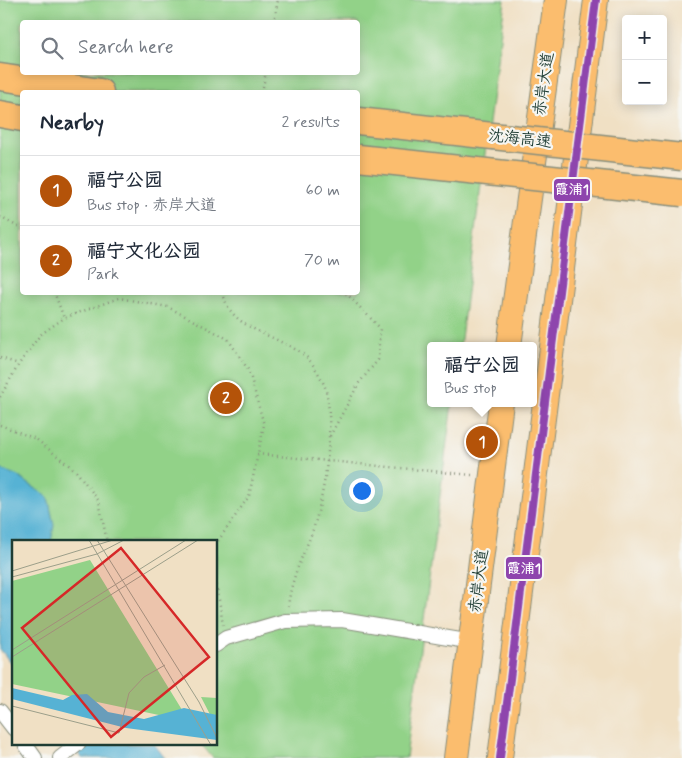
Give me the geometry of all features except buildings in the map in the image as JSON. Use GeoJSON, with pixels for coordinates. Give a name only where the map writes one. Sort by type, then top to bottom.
{"type":"FeatureCollection","features":[{"type":"Feature","properties":{"kind":"highway","name":"赤岸大道"},"geometry":{"type":"LineString","coordinates":[[510,342],[556,0]]}},
{"type":"Feature","properties":{"kind":"highway"},"geometry":{"type":"LineString","coordinates":[[500,758],[596,0]]}},
{"type":"Feature","properties":{"kind":"highway"},"geometry":{"type":"LineString","coordinates":[[0,77],[87,90]]}},
{"type":"Feature","properties":{"kind":"highway"},"geometry":{"type":"LineString","coordinates":[[0,114],[20,118]]}},
{"type":"Feature","properties":{"kind":"highway","name":"沈海高速"},"geometry":{"type":"LineString","coordinates":[[360,121],[682,157]]}},
{"type":"Feature","properties":{"kind":"highway"},"geometry":{"type":"LineString","coordinates":[[360,158],[682,193]]}},
{"type":"Feature","properties":{"kind":"highway","name":"赤岸大道"},"geometry":{"type":"LineString","coordinates":[[456,758],[500,407]]}},
{"type":"Feature","properties":{"kind":"street"},"geometry":{"type":"LineString","coordinates":[[221,642],[285,621],[342,620],[472,642]]}},
{"type":"Feature","properties":{"kind":"street"},"geometry":{"type":"LineString","coordinates":[[0,711],[12,726]]}},
{"type":"Feature","properties":{"kind":"street"},"geometry":{"type":"LineString","coordinates":[[26,746],[35,758]]}},
{"type":"Feature","properties":{"kind":"street"},"geometry":{"type":"LineString","coordinates":[[60,758],[75,746]]}},
{"type":"Feature","properties":{"kind":"path"},"geometry":{"type":"LineString","coordinates":[[274,20],[278,0]]}},
{"type":"Feature","properties":{"kind":"path"},"geometry":{"type":"LineString","coordinates":[[262,90],[265,75]]}},
{"type":"Feature","properties":{"kind":"path"},"geometry":{"type":"LineString","coordinates":[[0,217],[20,228]]}},
{"type":"Feature","properties":{"kind":"path"},"geometry":{"type":"LineString","coordinates":[[55,295],[64,318]]}},
{"type":"Feature","properties":{"kind":"path"},"geometry":{"type":"LineString","coordinates":[[223,295],[224,300],[244,325],[281,342],[309,359],[325,387],[330,438],[319,504],[310,537],[291,582],[285,621]]}},
{"type":"Feature","properties":{"kind":"path"},"geometry":{"type":"LineString","coordinates":[[330,438],[356,390],[378,360],[380,328],[348,295]]}},
{"type":"Feature","properties":{"kind":"path"},"geometry":{"type":"LineString","coordinates":[[0,397],[19,364],[40,335],[64,318],[119,298],[168,307],[228,339],[249,372],[264,424],[249,496],[218,541]]}},
{"type":"Feature","properties":{"kind":"path"},"geometry":{"type":"LineString","coordinates":[[0,358],[19,364]]}},
{"type":"Feature","properties":{"kind":"path"},"geometry":{"type":"LineString","coordinates":[[0,425],[36,439],[76,471],[99,501],[107,540]]}},
{"type":"Feature","properties":{"kind":"path"},"geometry":{"type":"LineString","coordinates":[[257,454],[491,477]]}},
{"type":"Feature","properties":{"kind":"path"},"geometry":{"type":"LineString","coordinates":[[218,605],[221,642]]}},
{"type":"Feature","properties":{"kind":"green space"},"geometry":{"type":"Polygon","coordinates":[[[0,0],[505,0],[461,342],[427,342],[427,407],[451,407],[406,758],[213,758],[203,746],[218,746],[218,540],[30,540],[0,504],[0,0]]]}},
{"type":"Feature","properties":{"kind":"water"},"geometry":{"type":"Polygon","coordinates":[[[0,469],[16,475],[48,497],[54,525],[51,540],[12,540],[12,664],[0,649],[0,469]]]}},
{"type":"Feature","properties":{"kind":"water"},"geometry":{"type":"Polygon","coordinates":[[[73,746],[156,746],[165,758],[82,758],[73,746]]]}},
{"type":"Feature","properties":{"kind":"transit line","name":"霞浦1"},"geometry":{"type":"LineString","coordinates":[[500,758],[596,0]]}},
{"type":"Feature","properties":{"kind":"place","name":"福宁文化公园"},"geometry":{"type":"Point","coordinates":[226,398]}},
{"type":"Feature","properties":{"kind":"place","name":"福宁公园"},"geometry":{"type":"Point","coordinates":[482,442]}}]}
